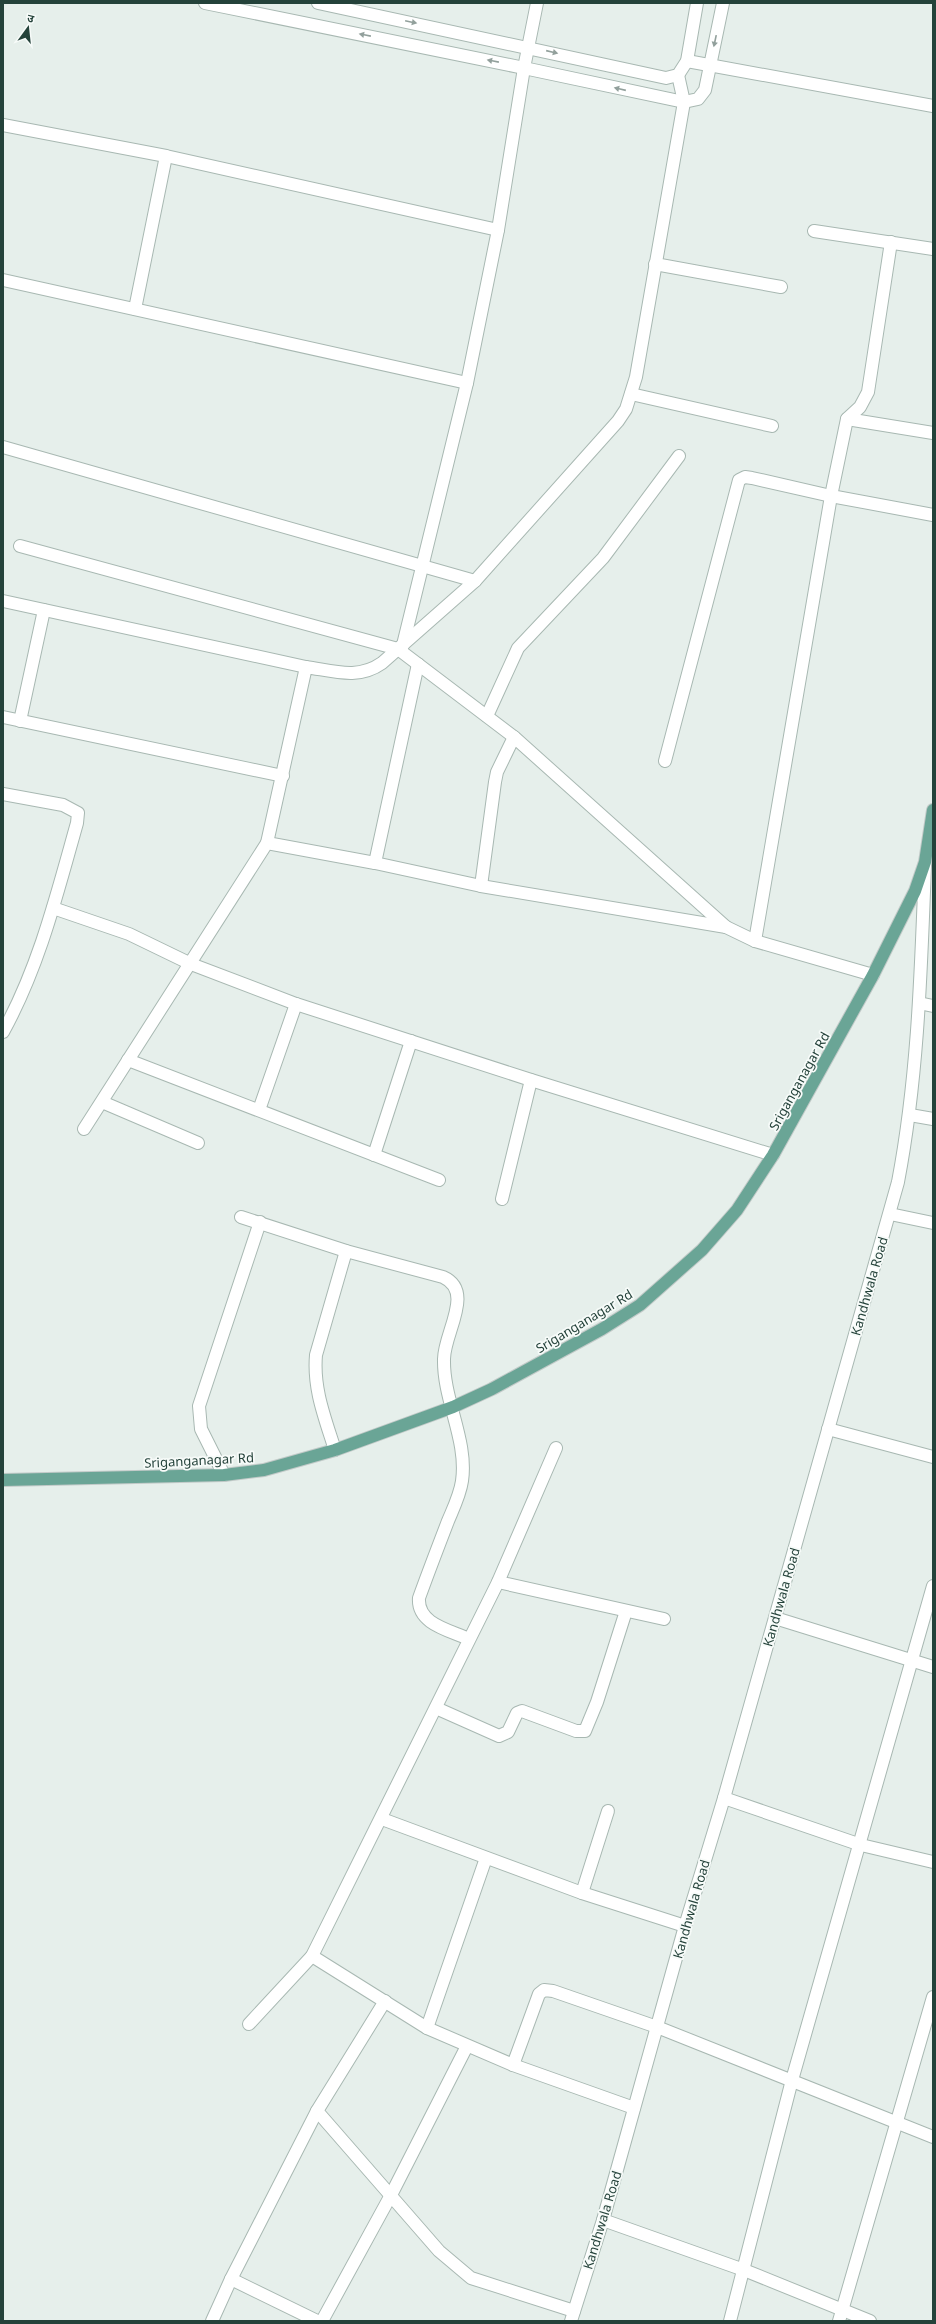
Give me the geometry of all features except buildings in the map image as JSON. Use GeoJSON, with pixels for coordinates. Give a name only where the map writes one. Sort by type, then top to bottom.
{"type":"FeatureCollection","features":[{"type":"Feature","properties":{"kind":"main road","name":"Sriganganagar Rd"},"geometry":{"type":"LineString","coordinates":[[3,1480],[224,1475],[264,1470],[335,1450],[453,1406],[492,1389],[602,1329],[640,1305],[707,1244],[737,1210],[773,1155],[873,975],[915,891],[925,862],[933,810]]}},
{"type":"Feature","properties":{"kind":"street"},"geometry":{"type":"LineString","coordinates":[[205,3],[684,102],[698,99],[702,96],[710,65],[722,3]]}},
{"type":"Feature","properties":{"kind":"street"},"geometry":{"type":"LineString","coordinates":[[318,3],[528,46],[666,78],[678,75],[687,61],[697,3]]}},
{"type":"Feature","properties":{"kind":"street"},"geometry":{"type":"LineString","coordinates":[[400,647],[467,383],[498,230],[524,68],[537,3]]}},
{"type":"Feature","properties":{"kind":"street"},"geometry":{"type":"LineString","coordinates":[[687,61],[933,106]]}},
{"type":"Feature","properties":{"kind":"street"},"geometry":{"type":"LineString","coordinates":[[3,602],[306,667],[358,674],[371,671],[475,581],[618,421],[631,394],[684,102],[678,75]]}},
{"type":"Feature","properties":{"kind":"street"},"geometry":{"type":"LineString","coordinates":[[3,125],[166,156],[498,230]]}},
{"type":"Feature","properties":{"kind":"street"},"geometry":{"type":"LineString","coordinates":[[135,309],[166,156]]}},
{"type":"Feature","properties":{"kind":"street"},"geometry":{"type":"LineString","coordinates":[[814,231],[933,249]]}},
{"type":"Feature","properties":{"kind":"street"},"geometry":{"type":"LineString","coordinates":[[755,941],[831,496],[847,419],[860,407],[868,392],[891,242]]}},
{"type":"Feature","properties":{"kind":"street"},"geometry":{"type":"LineString","coordinates":[[655,264],[781,287]]}},
{"type":"Feature","properties":{"kind":"street"},"geometry":{"type":"LineString","coordinates":[[3,280],[467,383]]}},
{"type":"Feature","properties":{"kind":"street"},"geometry":{"type":"LineString","coordinates":[[631,394],[772,426]]}},
{"type":"Feature","properties":{"kind":"street"},"geometry":{"type":"LineString","coordinates":[[847,419],[933,433]]}},
{"type":"Feature","properties":{"kind":"street"},"geometry":{"type":"LineString","coordinates":[[3,447],[421,564],[475,581]]}},
{"type":"Feature","properties":{"kind":"street"},"geometry":{"type":"LineString","coordinates":[[488,716],[518,648],[603,558],[679,456]]}},
{"type":"Feature","properties":{"kind":"street"},"geometry":{"type":"LineString","coordinates":[[665,761],[739,480],[745,477],[752,478],[831,496],[933,515]]}},
{"type":"Feature","properties":{"kind":"street"},"geometry":{"type":"LineString","coordinates":[[20,546],[400,647],[418,664],[514,737],[726,927],[755,941],[873,975]]}},
{"type":"Feature","properties":{"kind":"street"},"geometry":{"type":"LineString","coordinates":[[20,721],[44,610]]}},
{"type":"Feature","properties":{"kind":"street"},"geometry":{"type":"LineString","coordinates":[[375,863],[418,664]]}},
{"type":"Feature","properties":{"kind":"street"},"geometry":{"type":"LineString","coordinates":[[84,1129],[267,843],[306,667]]}},
{"type":"Feature","properties":{"kind":"street"},"geometry":{"type":"LineString","coordinates":[[3,718],[283,776]]}},
{"type":"Feature","properties":{"kind":"street"},"geometry":{"type":"LineString","coordinates":[[481,886],[497,772],[514,737]]}},
{"type":"Feature","properties":{"kind":"street"},"geometry":{"type":"LineString","coordinates":[[3,794],[63,805],[78,813],[77,823],[53,908],[27,982],[3,1032]]}},
{"type":"Feature","properties":{"kind":"street"},"geometry":{"type":"LineString","coordinates":[[267,843],[375,863],[481,886],[726,927]]}},
{"type":"Feature","properties":{"kind":"street","name":"Kandhwala Road"},"geometry":{"type":"LineString","coordinates":[[572,2316],[603,2220],[685,1926],[724,1798],[898,1182],[910,1115],[919,1003],[925,862]]}},
{"type":"Feature","properties":{"kind":"street"},"geometry":{"type":"LineString","coordinates":[[53,908],[128,934],[191,964],[296,1004],[532,1080],[773,1155]]}},
{"type":"Feature","properties":{"kind":"street"},"geometry":{"type":"LineString","coordinates":[[919,1003],[933,1006]]}},
{"type":"Feature","properties":{"kind":"street"},"geometry":{"type":"LineString","coordinates":[[258,1110],[296,1004]]}},
{"type":"Feature","properties":{"kind":"street"},"geometry":{"type":"LineString","coordinates":[[374,1155],[411,1041]]}},
{"type":"Feature","properties":{"kind":"street"},"geometry":{"type":"LineString","coordinates":[[128,1060],[439,1180]]}},
{"type":"Feature","properties":{"kind":"street"},"geometry":{"type":"LineString","coordinates":[[502,1199],[532,1080]]}},
{"type":"Feature","properties":{"kind":"street"},"geometry":{"type":"LineString","coordinates":[[102,1102],[198,1143]]}},
{"type":"Feature","properties":{"kind":"street"},"geometry":{"type":"LineString","coordinates":[[910,1115],[933,1119]]}},
{"type":"Feature","properties":{"kind":"street"},"geometry":{"type":"LineString","coordinates":[[890,1214],[933,1223]]}},
{"type":"Feature","properties":{"kind":"street"},"geometry":{"type":"LineString","coordinates":[[241,1217],[346,1251],[443,1277],[452,1281],[457,1287],[458,1300],[445,1344],[444,1374],[453,1406],[462,1452],[462,1482],[419,1598],[418,1607],[422,1616],[433,1623],[469,1639]]}},
{"type":"Feature","properties":{"kind":"street"},"geometry":{"type":"LineString","coordinates":[[224,1475],[201,1429],[199,1406],[260,1222]]}},
{"type":"Feature","properties":{"kind":"street"},"geometry":{"type":"LineString","coordinates":[[335,1450],[319,1402],[314,1372],[316,1355],[346,1251]]}},
{"type":"Feature","properties":{"kind":"street"},"geometry":{"type":"LineString","coordinates":[[828,1429],[933,1457]]}},
{"type":"Feature","properties":{"kind":"street"},"geometry":{"type":"LineString","coordinates":[[249,2024],[312,1956],[382,1819],[498,1582],[556,1448]]}},
{"type":"Feature","properties":{"kind":"street"},"geometry":{"type":"LineString","coordinates":[[498,1582],[664,1619]]}},
{"type":"Feature","properties":{"kind":"street"},"geometry":{"type":"LineString","coordinates":[[730,2321],[792,2080],[861,1845],[933,1586]]}},
{"type":"Feature","properties":{"kind":"street"},"geometry":{"type":"LineString","coordinates":[[436,1708],[500,1736],[508,1732],[517,1713],[522,1711],[576,1731],[585,1731],[597,1702],[626,1611]]}},
{"type":"Feature","properties":{"kind":"street"},"geometry":{"type":"LineString","coordinates":[[775,1618],[933,1667]]}},
{"type":"Feature","properties":{"kind":"street"},"geometry":{"type":"LineString","coordinates":[[724,1798],[861,1845],[933,1862]]}},
{"type":"Feature","properties":{"kind":"street"},"geometry":{"type":"LineString","coordinates":[[582,1893],[608,1811]]}},
{"type":"Feature","properties":{"kind":"street"},"geometry":{"type":"LineString","coordinates":[[382,1819],[582,1893],[685,1926]]}},
{"type":"Feature","properties":{"kind":"street"},"geometry":{"type":"LineString","coordinates":[[427,2028],[486,1858]]}},
{"type":"Feature","properties":{"kind":"street"},"geometry":{"type":"LineString","coordinates":[[312,1956],[427,2028],[513,2065],[634,2108]]}},
{"type":"Feature","properties":{"kind":"street"},"geometry":{"type":"LineString","coordinates":[[513,2065],[539,1994],[544,1990],[657,2027],[933,2137]]}},
{"type":"Feature","properties":{"kind":"street"},"geometry":{"type":"LineString","coordinates":[[841,2315],[933,1997]]}},
{"type":"Feature","properties":{"kind":"street"},"geometry":{"type":"LineString","coordinates":[[212,2321],[230,2279],[317,2111],[384,2001]]}},
{"type":"Feature","properties":{"kind":"street"},"geometry":{"type":"LineString","coordinates":[[322,2321],[391,2195],[467,2046]]}},
{"type":"Feature","properties":{"kind":"street"},"geometry":{"type":"LineString","coordinates":[[317,2111],[439,2251],[471,2278],[572,2316]]}},
{"type":"Feature","properties":{"kind":"street"},"geometry":{"type":"LineString","coordinates":[[603,2220],[744,2270],[841,2315],[870,2321]]}},
{"type":"Feature","properties":{"kind":"street"},"geometry":{"type":"LineString","coordinates":[[230,2279],[317,2321]]}}]}
